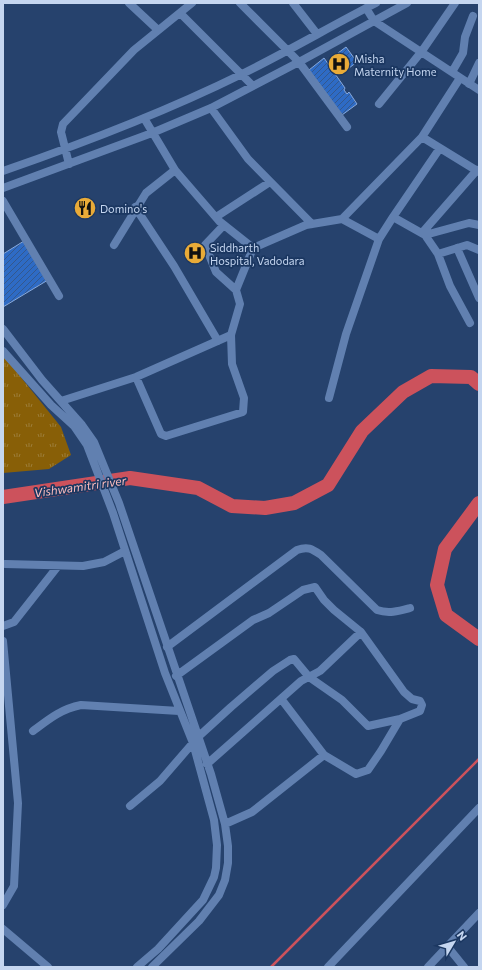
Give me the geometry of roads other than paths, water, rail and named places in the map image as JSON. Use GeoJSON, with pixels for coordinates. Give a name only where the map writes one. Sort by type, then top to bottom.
{"type":"FeatureCollection","features":[{"type":"Feature","properties":{"kind":"street"},"geometry":{"type":"LineString","coordinates":[[129,3],[158,30]]}},
{"type":"Feature","properties":{"kind":"street"},"geometry":{"type":"LineString","coordinates":[[69,164],[61,132],[63,124],[134,50],[192,3]]}},
{"type":"Feature","properties":{"kind":"street"},"geometry":{"type":"LineString","coordinates":[[240,3],[299,62],[347,127]]}},
{"type":"Feature","properties":{"kind":"street"},"geometry":{"type":"LineString","coordinates":[[293,3],[318,34]]}},
{"type":"Feature","properties":{"kind":"street"},"geometry":{"type":"LineString","coordinates":[[3,171],[65,150],[144,118],[242,74],[376,3]]}},
{"type":"Feature","properties":{"kind":"street"},"geometry":{"type":"LineString","coordinates":[[3,188],[152,133],[211,108],[407,3]]}},
{"type":"Feature","properties":{"kind":"street"},"geometry":{"type":"LineString","coordinates":[[379,104],[422,51],[455,3]]}},
{"type":"Feature","properties":{"kind":"street"},"geometry":{"type":"LineString","coordinates":[[366,8],[374,21],[422,51],[479,90]]}},
{"type":"Feature","properties":{"kind":"street"},"geometry":{"type":"LineString","coordinates":[[180,13],[253,86]]}},
{"type":"Feature","properties":{"kind":"street"},"geometry":{"type":"LineString","coordinates":[[452,72],[463,52],[465,37],[473,16]]}},
{"type":"Feature","properties":{"kind":"street"},"geometry":{"type":"LineString","coordinates":[[469,84],[479,63]]}},
{"type":"Feature","properties":{"kind":"street"},"geometry":{"type":"LineString","coordinates":[[236,290],[253,248],[312,224],[342,219],[422,137],[460,78]]}},
{"type":"Feature","properties":{"kind":"street"},"geometry":{"type":"LineString","coordinates":[[211,108],[248,159],[312,224]]}},
{"type":"Feature","properties":{"kind":"street"},"geometry":{"type":"LineString","coordinates":[[144,118],[175,170],[216,217],[253,248]]}},
{"type":"Feature","properties":{"kind":"street"},"geometry":{"type":"LineString","coordinates":[[422,137],[478,171],[424,234]]}},
{"type":"Feature","properties":{"kind":"street"},"geometry":{"type":"LineString","coordinates":[[329,398],[346,334],[379,239],[440,148]]}},
{"type":"Feature","properties":{"kind":"street"},"geometry":{"type":"LineString","coordinates":[[114,245],[135,207],[146,193],[175,170]]}},
{"type":"Feature","properties":{"kind":"street"},"geometry":{"type":"LineString","coordinates":[[216,217],[270,182]]}},
{"type":"Feature","properties":{"kind":"street"},"geometry":{"type":"LineString","coordinates":[[3,201],[59,296]]}},
{"type":"Feature","properties":{"kind":"street"},"geometry":{"type":"LineString","coordinates":[[135,207],[174,266],[218,341]]}},
{"type":"Feature","properties":{"kind":"street"},"geometry":{"type":"LineString","coordinates":[[394,217],[424,234],[438,254],[450,286],[470,322]]}},
{"type":"Feature","properties":{"kind":"street"},"geometry":{"type":"LineString","coordinates":[[342,219],[379,239]]}},
{"type":"Feature","properties":{"kind":"street"},"geometry":{"type":"LineString","coordinates":[[424,234],[469,223],[479,225]]}},
{"type":"Feature","properties":{"kind":"street"},"geometry":{"type":"LineString","coordinates":[[136,377],[161,434],[166,436],[218,419],[241,414],[243,412],[244,398],[232,364],[231,335],[240,304],[236,290],[216,272],[205,245],[224,225]]}},
{"type":"Feature","properties":{"kind":"street"},"geometry":{"type":"LineString","coordinates":[[438,254],[467,245],[479,250]]}},
{"type":"Feature","properties":{"kind":"street"},"geometry":{"type":"LineString","coordinates":[[456,248],[479,298]]}},
{"type":"Feature","properties":{"kind":"street"},"geometry":{"type":"LineString","coordinates":[[3,328],[42,380],[82,425],[119,503],[176,676],[195,740],[214,820],[217,856],[214,877],[203,900],[158,949],[137,967]]}},
{"type":"Feature","properties":{"kind":"street"},"geometry":{"type":"LineString","coordinates":[[61,401],[136,377],[231,335]]}},
{"type":"Feature","properties":{"kind":"street"},"geometry":{"type":"LineString","coordinates":[[3,351],[51,405],[91,444],[125,551],[179,711],[207,764],[225,824],[228,846],[228,863],[225,880],[219,895],[199,921],[152,967]]}},
{"type":"Feature","properties":{"kind":"street"},"geometry":{"type":"LineString","coordinates":[[166,647],[297,550],[305,547],[312,549],[321,555],[377,610],[393,612],[410,608]]}},
{"type":"Feature","properties":{"kind":"street"},"geometry":{"type":"LineString","coordinates":[[5,564],[58,566],[95,565],[125,551]]}},
{"type":"Feature","properties":{"kind":"street"},"geometry":{"type":"LineString","coordinates":[[3,626],[14,622],[58,566]]}},
{"type":"Feature","properties":{"kind":"street"},"geometry":{"type":"LineString","coordinates":[[130,806],[160,781],[195,740],[273,671],[290,660],[294,659],[309,677],[342,700],[368,726],[400,719],[420,711],[422,705],[420,701],[412,698],[404,692],[361,632],[334,610],[324,600],[315,587],[303,590],[269,613],[253,620],[176,676]]}},
{"type":"Feature","properties":{"kind":"street"},"geometry":{"type":"LineString","coordinates":[[207,764],[282,700],[301,681],[320,672],[361,632]]}},
{"type":"Feature","properties":{"kind":"street"},"geometry":{"type":"LineString","coordinates":[[3,641],[18,802],[14,886],[3,905]]}},
{"type":"Feature","properties":{"kind":"street"},"geometry":{"type":"LineString","coordinates":[[282,700],[324,755],[356,774],[368,770],[400,719]]}},
{"type":"Feature","properties":{"kind":"street"},"geometry":{"type":"LineString","coordinates":[[33,731],[57,713],[69,707],[81,705],[179,711]]}},
{"type":"Feature","properties":{"kind":"street"},"geometry":{"type":"LineString","coordinates":[[225,824],[252,812],[324,755]]}},
{"type":"Feature","properties":{"kind":"street"},"geometry":{"type":"LineString","coordinates":[[328,967],[479,808]]}},
{"type":"Feature","properties":{"kind":"street"},"geometry":{"type":"LineString","coordinates":[[428,967],[479,913]]}},
{"type":"Feature","properties":{"kind":"street"},"geometry":{"type":"LineString","coordinates":[[3,929],[48,967]]}},
{"type":"Feature","properties":{"kind":"street"},"geometry":{"type":"LineString","coordinates":[[447,946],[464,967]]}},
{"type":"Feature","properties":{"kind":"waterway","name":"Vishwamitri river"},"geometry":{"type":"LineString","coordinates":[[3,497],[130,478],[198,488],[232,506],[265,508],[294,503],[328,485],[362,431],[403,392],[431,376],[471,377],[479,384]]}},
{"type":"Feature","properties":{"kind":"waterway","name":"Vishwamitri river"},"geometry":{"type":"LineString","coordinates":[[479,503],[445,549],[437,585],[446,615],[479,639]]}},
{"type":"Feature","properties":{"kind":"waterway"},"geometry":{"type":"LineString","coordinates":[[271,967],[479,759]]}},
{"type":"Feature","properties":{"kind":"place","name":"Misha Maternity Home"},"geometry":{"type":"Point","coordinates":[339,64]}},
{"type":"Feature","properties":{"kind":"place","name":"Domino's"},"geometry":{"type":"Point","coordinates":[85,208]}},
{"type":"Feature","properties":{"kind":"place","name":"Siddharth Hospital, Vadodara"},"geometry":{"type":"Point","coordinates":[195,253]}}]}
